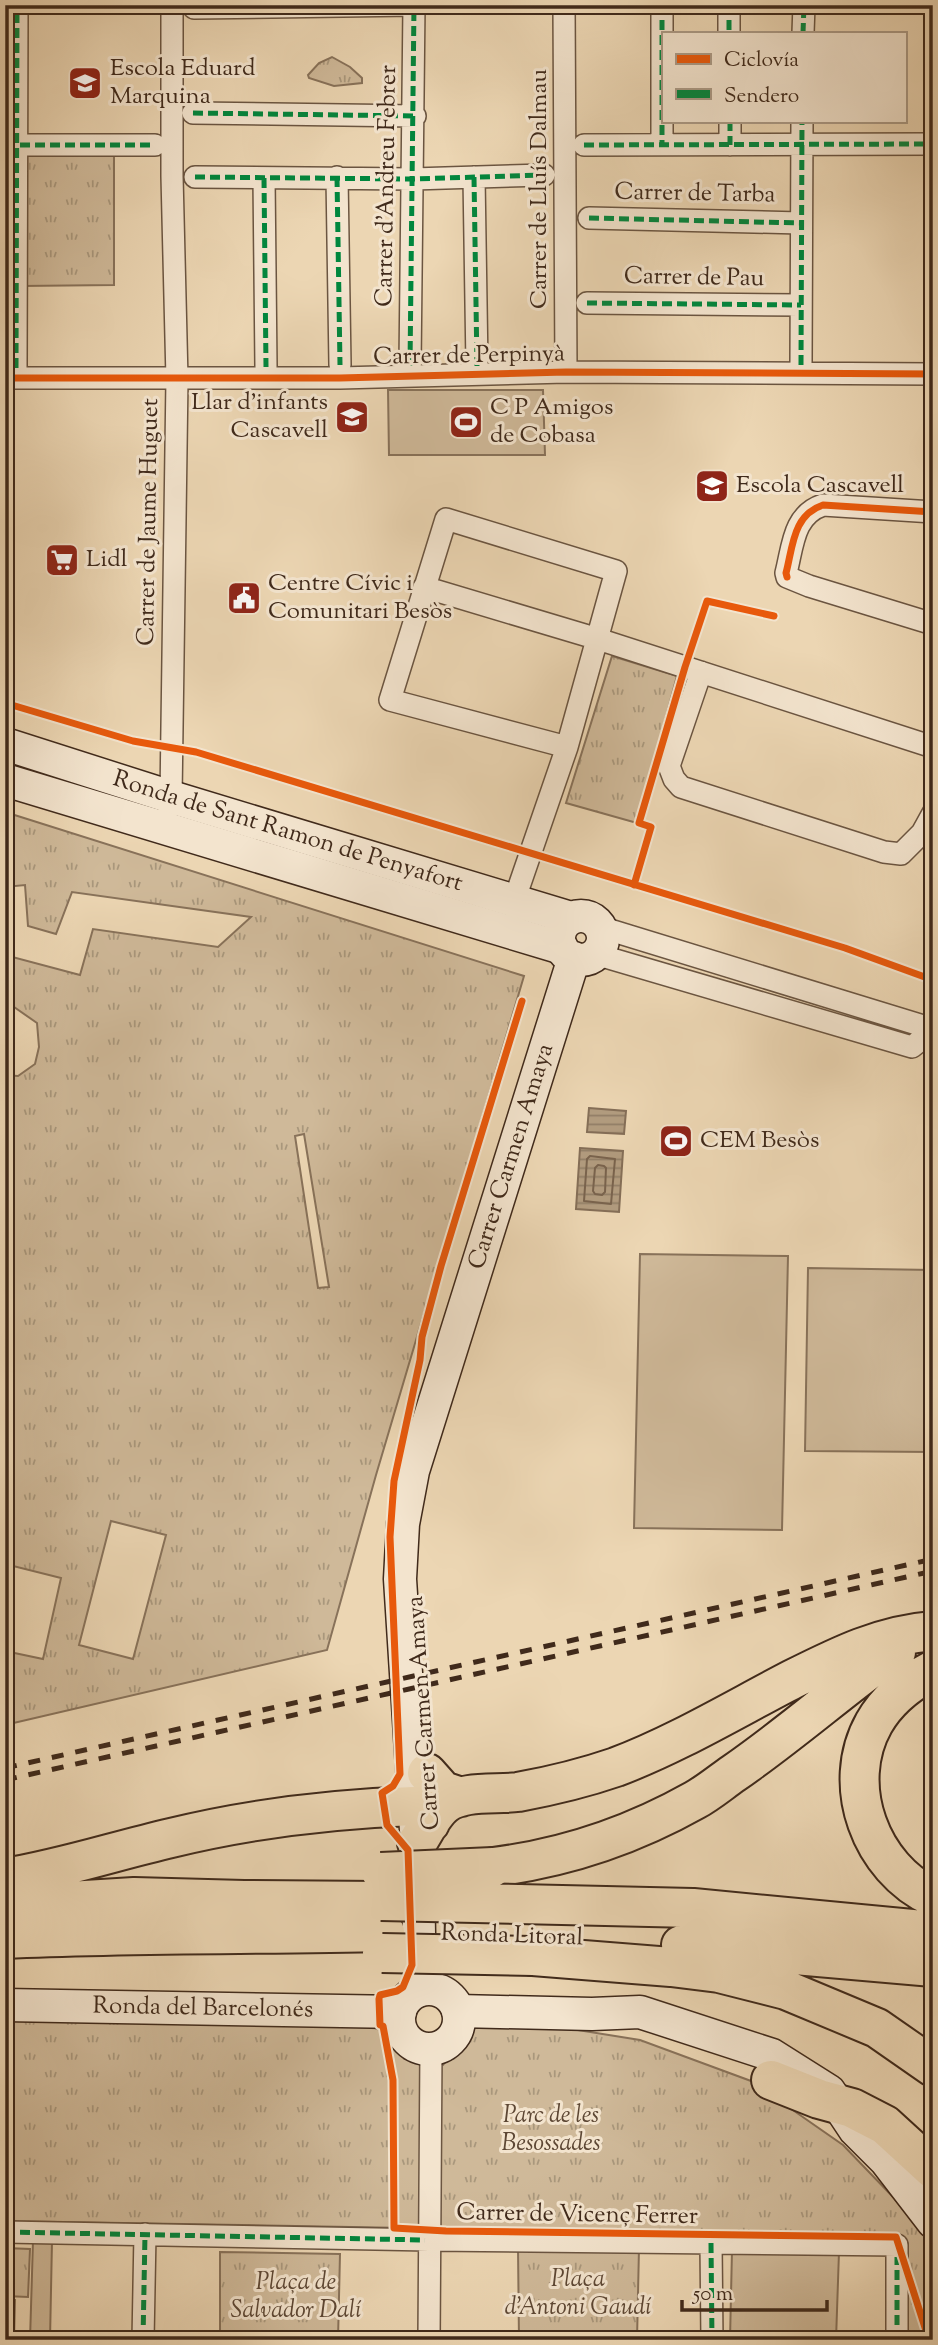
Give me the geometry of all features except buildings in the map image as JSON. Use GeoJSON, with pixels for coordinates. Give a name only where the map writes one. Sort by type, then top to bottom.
{"type":"FeatureCollection","features":[{"type":"Feature","properties":{"kind":"highway"},"geometry":{"type":"LineString","coordinates":[[5,1878],[97,1858],[171,1838],[246,1824],[318,1812],[422,1811],[461,1797],[514,1792],[568,1782],[617,1766],[668,1744],[816,1668],[880,1639],[906,1633],[933,1633]]}},
{"type":"Feature","properties":{"kind":"highway"},"geometry":{"type":"LineString","coordinates":[[382,1914],[493,1867],[534,1862],[586,1849],[632,1832],[697,1799],[754,1759],[883,1659],[933,1633]]}},
{"type":"Feature","properties":{"kind":"highway"},"geometry":{"type":"LineString","coordinates":[[933,1670],[893,1698],[873,1723],[865,1745],[859,1783],[865,1817],[878,1849],[887,1862],[933,1897]]}},
{"type":"Feature","properties":{"kind":"highway","name":"Ronda Litoral"},"geometry":{"type":"LineString","coordinates":[[5,1905],[134,1896],[244,1900],[523,1932],[933,1967]]}},
{"type":"Feature","properties":{"kind":"highway","name":"Ronda Litoral"},"geometry":{"type":"LineString","coordinates":[[523,1932],[693,1909],[933,1931]]}},
{"type":"Feature","properties":{"kind":"highway","name":"Ronda Litoral"},"geometry":{"type":"LineString","coordinates":[[5,1939],[120,1934],[211,1936],[382,1914]]}},
{"type":"Feature","properties":{"kind":"highway"},"geometry":{"type":"LineString","coordinates":[[523,1932],[683,1968],[719,1973],[786,1990],[877,2028],[933,2067]]}},
{"type":"Feature","properties":{"kind":"highway"},"geometry":{"type":"LineString","coordinates":[[771,2080],[819,2099],[852,2108],[885,2125],[889,2146],[927,2197]]}},
{"type":"Feature","properties":{"kind":"street"},"geometry":{"type":"LineString","coordinates":[[11,373],[11,145],[17,5]]}},
{"type":"Feature","properties":{"kind":"street","name":"Carrer de Jaume Huguet"},"geometry":{"type":"LineString","coordinates":[[170,830],[177,379],[172,190],[172,5]]}},
{"type":"Feature","properties":{"kind":"street"},"geometry":{"type":"LineString","coordinates":[[194,8],[414,5]]}},
{"type":"Feature","properties":{"kind":"street","name":"Carrer d'Andreu Febrer"},"geometry":{"type":"LineString","coordinates":[[410,366],[415,116],[414,5]]}},
{"type":"Feature","properties":{"kind":"street","name":"Carrer de Lluís Dalmau"},"geometry":{"type":"LineString","coordinates":[[564,5],[566,372]]}},
{"type":"Feature","properties":{"kind":"street"},"geometry":{"type":"LineString","coordinates":[[662,5],[662,145]]}},
{"type":"Feature","properties":{"kind":"street"},"geometry":{"type":"LineString","coordinates":[[729,5],[729,32]]}},
{"type":"Feature","properties":{"kind":"street"},"geometry":{"type":"LineString","coordinates":[[803,32],[804,5]]}},
{"type":"Feature","properties":{"kind":"street"},"geometry":{"type":"LineString","coordinates":[[193,113],[415,116]]}},
{"type":"Feature","properties":{"kind":"street"},"geometry":{"type":"LineString","coordinates":[[730,122],[730,145]]}},
{"type":"Feature","properties":{"kind":"street"},"geometry":{"type":"LineString","coordinates":[[801,365],[803,122]]}},
{"type":"Feature","properties":{"kind":"street"},"geometry":{"type":"LineString","coordinates":[[584,145],[933,144]]}},
{"type":"Feature","properties":{"kind":"street"},"geometry":{"type":"LineString","coordinates":[[11,145],[155,145]]}},
{"type":"Feature","properties":{"kind":"street"},"geometry":{"type":"LineString","coordinates":[[195,177],[413,178],[544,175]]}},
{"type":"Feature","properties":{"kind":"street"},"geometry":{"type":"LineString","coordinates":[[264,177],[266,367]]}},
{"type":"Feature","properties":{"kind":"street"},"geometry":{"type":"LineString","coordinates":[[337,177],[340,365]]}},
{"type":"Feature","properties":{"kind":"street"},"geometry":{"type":"LineString","coordinates":[[474,177],[477,366]]}},
{"type":"Feature","properties":{"kind":"street","name":"Carrer de Tarba"},"geometry":{"type":"LineString","coordinates":[[589,218],[801,223]]}},
{"type":"Feature","properties":{"kind":"street","name":"Carrer de Pau"},"geometry":{"type":"LineString","coordinates":[[587,303],[800,305]]}},
{"type":"Feature","properties":{"kind":"street","name":"Carrer de Perpinyà"},"geometry":{"type":"LineString","coordinates":[[11,373],[177,379],[566,372],[933,374]]}},
{"type":"Feature","properties":{"kind":"street"},"geometry":{"type":"LineString","coordinates":[[933,512],[823,505],[804,514],[797,528],[786,573],[787,577],[809,586],[933,624]]}},
{"type":"Feature","properties":{"kind":"street"},"geometry":{"type":"LineString","coordinates":[[526,937],[514,901],[567,747],[616,571],[446,519],[390,699],[567,747]]}},
{"type":"Feature","properties":{"kind":"street"},"geometry":{"type":"LineString","coordinates":[[424,587],[598,639],[933,747]]}},
{"type":"Feature","properties":{"kind":"street"},"geometry":{"type":"LineString","coordinates":[[701,672],[670,766],[674,779],[681,788],[884,852],[901,854],[922,833],[933,813]]}},
{"type":"Feature","properties":{"kind":"street","name":"Ronda de Sant Ramon de Penyafort"},"geometry":{"type":"LineString","coordinates":[[5,744],[514,901],[580,941]]}},
{"type":"Feature","properties":{"kind":"street","name":"Ronda de Sant Ramon de Penyafort"},"geometry":{"type":"LineString","coordinates":[[5,780],[526,937],[580,941],[912,1047],[933,1029]]}},
{"type":"Feature","properties":{"kind":"street","name":"Carrer Carmen Amaya"},"geometry":{"type":"LineString","coordinates":[[430,2001],[434,1853],[422,1811],[400,1579],[403,1524],[413,1471],[580,941]]}},
{"type":"Feature","properties":{"kind":"street"},"geometry":{"type":"LineString","coordinates":[[430,2001],[459,2022],[456,2033],[448,2042],[431,2049],[413,2045],[400,2027],[430,2001]]}},
{"type":"Feature","properties":{"kind":"street","name":"Ronda del Barcelonés"},"geometry":{"type":"LineString","coordinates":[[5,2005],[430,2001],[592,2014],[640,2012],[772,2055],[830,2091],[838,2104]]}},
{"type":"Feature","properties":{"kind":"street","name":"Ronda del Barcelonés"},"geometry":{"type":"LineString","coordinates":[[592,2014],[665,2034],[738,2062],[771,2080],[874,2161],[927,2197]]}},
{"type":"Feature","properties":{"kind":"street"},"geometry":{"type":"LineString","coordinates":[[429,2340],[431,2049]]}},
{"type":"Feature","properties":{"kind":"street","name":"Carrer de Vicenç Ferrer"},"geometry":{"type":"LineString","coordinates":[[5,2232],[897,2245],[897,2340]]}},
{"type":"Feature","properties":{"kind":"street"},"geometry":{"type":"LineString","coordinates":[[144,2340],[145,2234]]}},
{"type":"Feature","properties":{"kind":"street"},"geometry":{"type":"LineString","coordinates":[[710,2243],[712,2340]]}},
{"type":"Feature","properties":{"kind":"green space"},"geometry":{"type":"Polygon","coordinates":[[[332,57],[350,67],[362,78],[362,83],[334,86],[309,78],[308,75],[319,63],[332,57]]]}},
{"type":"Feature","properties":{"kind":"green space"},"geometry":{"type":"Polygon","coordinates":[[[21,152],[114,152],[114,285],[21,286],[21,152]]]}},
{"type":"Feature","properties":{"kind":"green space","name":"C P Amigos de Cobasa"},"geometry":{"type":"Polygon","coordinates":[[[388,390],[543,390],[545,455],[389,455],[388,390]]]}},
{"type":"Feature","properties":{"kind":"green space"},"geometry":{"type":"Polygon","coordinates":[[[612,656],[677,676],[637,823],[566,803],[612,656]]]}},
{"type":"Feature","properties":{"kind":"green space"},"geometry":{"type":"Polygon","coordinates":[[[5,812],[524,976],[327,1650],[5,1725],[5,1651],[43,1659],[61,1578],[5,1564],[5,1272],[9,1259],[5,1260],[5,1075],[18,1076],[35,1064],[39,1047],[37,1023],[14,1007],[5,1008],[5,955],[80,975],[93,929],[218,947],[251,917],[72,892],[56,934],[28,926],[25,885],[5,887],[5,812]],[[304,1134],[295,1136],[318,1288],[329,1287],[304,1134]],[[111,1521],[79,1645],[133,1659],[166,1535],[111,1521]]]}},
{"type":"Feature","properties":{"kind":"green space"},"geometry":{"type":"Polygon","coordinates":[[[640,1254],[788,1256],[782,1530],[634,1528],[640,1254]]]}},
{"type":"Feature","properties":{"kind":"green space"},"geometry":{"type":"Polygon","coordinates":[[[808,1268],[933,1270],[933,1452],[805,1451],[808,1268]]]}},
{"type":"Feature","properties":{"kind":"green space","name":"Parc de les Besossades"},"geometry":{"type":"Polygon","coordinates":[[[5,2018],[372,2027],[386,2032],[405,2059],[443,2065],[471,2028],[559,2027],[640,2040],[751,2081],[843,2145],[894,2198],[933,2245],[933,2340],[900,2340],[896,2238],[5,2221],[5,2018]]]}},
{"type":"Feature","properties":{"kind":"green space"},"geometry":{"type":"Polygon","coordinates":[[[33,2241],[52,2241],[50,2340],[30,2340],[33,2241]]]}},
{"type":"Feature","properties":{"kind":"green space"},"geometry":{"type":"Polygon","coordinates":[[[5,2248],[30,2249],[28,2297],[5,2296],[5,2248]]]}},
{"type":"Feature","properties":{"kind":"green space","name":"Plaça d'Antoni Gaudí"},"geometry":{"type":"Polygon","coordinates":[[[518,2248],[639,2248],[637,2340],[519,2340],[518,2248]]]}},
{"type":"Feature","properties":{"kind":"green space"},"geometry":{"type":"Polygon","coordinates":[[[732,2250],[839,2252],[836,2340],[730,2340],[732,2250]]]}},
{"type":"Feature","properties":{"kind":"green space","name":"Plaça de Salvador Dalí"},"geometry":{"type":"Polygon","coordinates":[[[220,2252],[340,2254],[338,2340],[220,2340],[220,2252]]]}},
{"type":"Feature","properties":{"kind":"green space"},"geometry":{"type":"Polygon","coordinates":[[[5,2300],[15,2300],[14,2340],[5,2340],[5,2300]]]}},
{"type":"Feature","properties":{"kind":"water"},"geometry":{"type":"Polygon","coordinates":[[[589,1108],[626,1111],[624,1134],[587,1132],[589,1108]]]}},
{"type":"Feature","properties":{"kind":"water"},"geometry":{"type":"Polygon","coordinates":[[[580,1148],[623,1151],[619,1212],[576,1209],[580,1148]]]}},
{"type":"Feature","properties":{"kind":"railway"},"geometry":{"type":"LineString","coordinates":[[5,1768],[933,1559]]}},
{"type":"Feature","properties":{"kind":"railway"},"geometry":{"type":"LineString","coordinates":[[5,1780],[933,1571]]}},
{"type":"Feature","properties":{"kind":"marked path"},"geometry":{"type":"LineString","coordinates":[[16,368],[17,5]]}},
{"type":"Feature","properties":{"kind":"marked path"},"geometry":{"type":"LineString","coordinates":[[194,8],[414,5]]}},
{"type":"Feature","properties":{"kind":"marked path"},"geometry":{"type":"LineString","coordinates":[[410,366],[414,5]]}},
{"type":"Feature","properties":{"kind":"marked path"},"geometry":{"type":"LineString","coordinates":[[662,5],[662,145]]}},
{"type":"Feature","properties":{"kind":"marked path"},"geometry":{"type":"LineString","coordinates":[[729,5],[729,32]]}},
{"type":"Feature","properties":{"kind":"marked path"},"geometry":{"type":"LineString","coordinates":[[803,32],[804,5]]}},
{"type":"Feature","properties":{"kind":"marked path"},"geometry":{"type":"LineString","coordinates":[[193,113],[415,116]]}},
{"type":"Feature","properties":{"kind":"marked path"},"geometry":{"type":"LineString","coordinates":[[730,122],[730,145]]}},
{"type":"Feature","properties":{"kind":"marked path"},"geometry":{"type":"LineString","coordinates":[[801,365],[802,122]]}},
{"type":"Feature","properties":{"kind":"marked path"},"geometry":{"type":"LineString","coordinates":[[584,145],[933,144]]}},
{"type":"Feature","properties":{"kind":"marked path"},"geometry":{"type":"LineString","coordinates":[[5,145],[155,145]]}},
{"type":"Feature","properties":{"kind":"marked path"},"geometry":{"type":"LineString","coordinates":[[195,177],[413,179],[544,175]]}},
{"type":"Feature","properties":{"kind":"marked path"},"geometry":{"type":"LineString","coordinates":[[337,177],[340,365]]}},
{"type":"Feature","properties":{"kind":"marked path"},"geometry":{"type":"LineString","coordinates":[[474,177],[477,366]]}},
{"type":"Feature","properties":{"kind":"marked path"},"geometry":{"type":"LineString","coordinates":[[264,178],[266,367]]}},
{"type":"Feature","properties":{"kind":"marked path"},"geometry":{"type":"LineString","coordinates":[[589,218],[801,223]]}},
{"type":"Feature","properties":{"kind":"marked path"},"geometry":{"type":"LineString","coordinates":[[587,303],[801,305]]}},
{"type":"Feature","properties":{"kind":"marked path"},"geometry":{"type":"LineString","coordinates":[[5,2232],[425,2240]]}},
{"type":"Feature","properties":{"kind":"marked path"},"geometry":{"type":"LineString","coordinates":[[143,2340],[145,2234]]}},
{"type":"Feature","properties":{"kind":"marked path"},"geometry":{"type":"LineString","coordinates":[[711,2243],[712,2340]]}},
{"type":"Feature","properties":{"kind":"marked path"},"geometry":{"type":"LineString","coordinates":[[897,2257],[897,2340]]}},
{"type":"Feature","properties":{"kind":"cycle path"},"geometry":{"type":"LineString","coordinates":[[5,378],[340,378],[566,372],[933,374]]}},
{"type":"Feature","properties":{"kind":"cycle path"},"geometry":{"type":"LineString","coordinates":[[787,577],[793,542],[800,524],[813,510],[823,505],[933,512]]}},
{"type":"Feature","properties":{"kind":"cycle path"},"geometry":{"type":"LineString","coordinates":[[634,885],[651,827],[639,823],[707,601],[774,616]]}},
{"type":"Feature","properties":{"kind":"cycle path"},"geometry":{"type":"LineString","coordinates":[[5,703],[133,741],[196,752],[845,948],[933,980]]}},
{"type":"Feature","properties":{"kind":"cycle path"},"geometry":{"type":"LineString","coordinates":[[522,1001],[422,1337],[420,1360],[394,1481],[390,1537],[400,1774],[393,1786],[382,1793],[387,1825],[408,1850],[412,1965],[403,1987],[380,1995],[379,1999],[380,2025],[383,2026],[393,2080],[394,2228],[896,2237],[929,2340]]}},
{"type":"Feature","properties":{"kind":"place","name":"Escola Eduard Marquina"},"geometry":{"type":"Point","coordinates":[85,83]}},
{"type":"Feature","properties":{"kind":"place","name":"Llar d'infants Cascavell"},"geometry":{"type":"Point","coordinates":[352,417]}},
{"type":"Feature","properties":{"kind":"place","name":"C P Amigos de Cobasa"},"geometry":{"type":"Point","coordinates":[466,422]}},
{"type":"Feature","properties":{"kind":"place","name":"Escola Cascavell"},"geometry":{"type":"Point","coordinates":[712,486]}},
{"type":"Feature","properties":{"kind":"place","name":"Lidl"},"geometry":{"type":"Point","coordinates":[62,560]}},
{"type":"Feature","properties":{"kind":"place","name":"Centre Cívic i Comunitari Besòs"},"geometry":{"type":"Point","coordinates":[244,598]}},
{"type":"Feature","properties":{"kind":"place","name":"CEM Besòs"},"geometry":{"type":"Point","coordinates":[676,1141]}}]}
